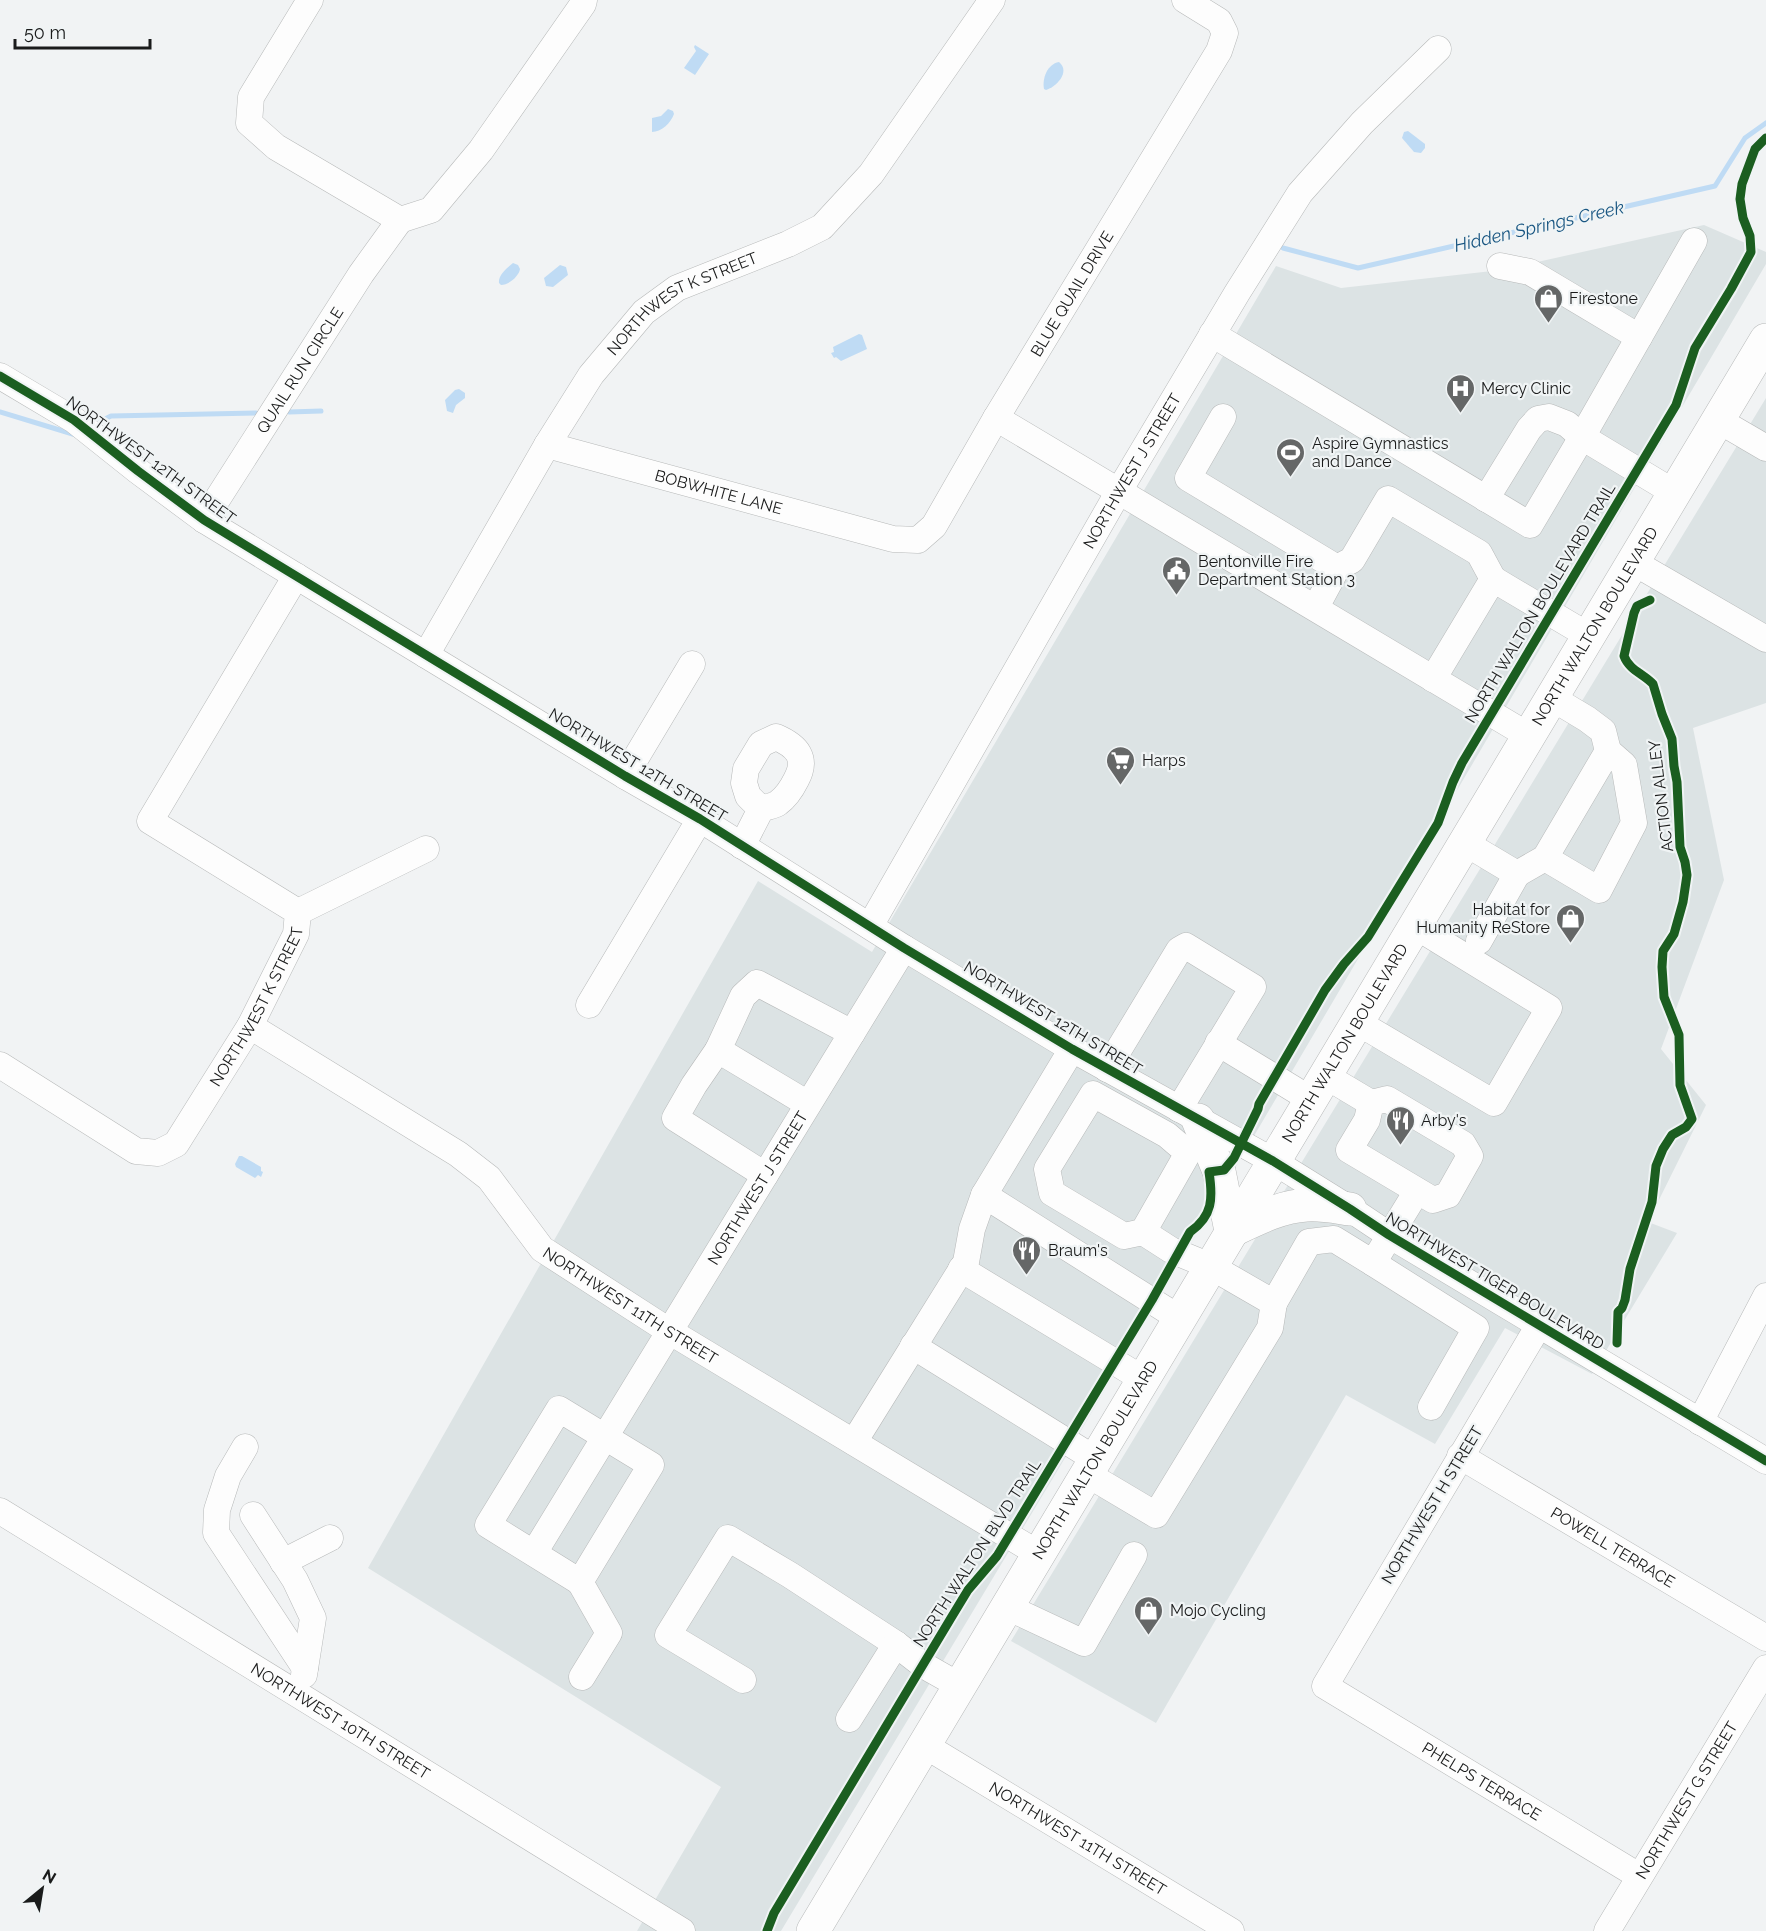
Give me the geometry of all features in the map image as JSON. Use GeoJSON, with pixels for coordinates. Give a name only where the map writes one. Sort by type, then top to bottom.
{"type":"FeatureCollection","features":[{"type":"Feature","properties":{"kind":"main road","name":"NORTH WALTON BOULEVARD"},"geometry":{"type":"LineString","coordinates":[[813,1931],[1272,1161],[1766,340]]}},
{"type":"Feature","properties":{"kind":"main road"},"geometry":{"type":"LineString","coordinates":[[1189,1114],[1219,1171],[1231,1231],[1264,1216],[1307,1205],[1350,1209]]}},
{"type":"Feature","properties":{"kind":"street"},"geometry":{"type":"LineString","coordinates":[[310,0],[251,97],[249,123],[276,147],[400,220],[431,210],[488,141],[584,0]]}},
{"type":"Feature","properties":{"kind":"street","name":"NORTHWEST K STREET"},"geometry":{"type":"LineString","coordinates":[[426,655],[547,445],[591,375],[644,312],[677,288],[788,244],[822,227],[871,174],[992,0]]}},
{"type":"Feature","properties":{"kind":"street","name":"BLUE QUAIL DRIVE"},"geometry":{"type":"LineString","coordinates":[[893,539],[918,540],[934,526],[996,418],[1218,51],[1225,33],[1219,21],[1185,0]]}},
{"type":"Feature","properties":{"kind":"street","name":"NORTHWEST J STREET"},"geometry":{"type":"LineString","coordinates":[[870,926],[1119,491],[1212,334],[1300,193],[1362,123],[1438,49]]}},
{"type":"Feature","properties":{"kind":"street","name":"QUAIL RUN CIRCLE"},"geometry":{"type":"LineString","coordinates":[[204,520],[361,274],[400,220]]}},
{"type":"Feature","properties":{"kind":"street"},"geometry":{"type":"LineString","coordinates":[[1212,334],[1530,525],[1694,241]]}},
{"type":"Feature","properties":{"kind":"street"},"geometry":{"type":"LineString","coordinates":[[1500,267],[1530,272],[1640,337]]}},
{"type":"Feature","properties":{"kind":"street","name":"NORTHWEST 12TH STREET"},"geometry":{"type":"LineString","coordinates":[[0,376],[74,420],[204,520],[625,776],[700,819],[904,948],[1072,1049],[1272,1161]]}},
{"type":"Feature","properties":{"kind":"street"},"geometry":{"type":"LineString","coordinates":[[1223,417],[1188,478],[1337,568]]}},
{"type":"Feature","properties":{"kind":"street"},"geometry":{"type":"LineString","coordinates":[[1486,499],[1529,429],[1538,418],[1549,417],[1567,424],[1582,437],[1675,493]]}},
{"type":"Feature","properties":{"kind":"street"},"geometry":{"type":"LineString","coordinates":[[996,418],[1529,736]]}},
{"type":"Feature","properties":{"kind":"street"},"geometry":{"type":"LineString","coordinates":[[1718,420],[1766,448]]}},
{"type":"Feature","properties":{"kind":"street","name":"BOBWHITE LANE"},"geometry":{"type":"LineString","coordinates":[[547,445],[893,539]]}},
{"type":"Feature","properties":{"kind":"street"},"geometry":{"type":"LineString","coordinates":[[1316,608],[1337,568],[1352,560],[1388,499],[1479,553],[1493,579],[1589,636]]}},
{"type":"Feature","properties":{"kind":"street"},"geometry":{"type":"LineString","coordinates":[[1633,562],[1766,639]]}},
{"type":"Feature","properties":{"kind":"street","name":"NORTHWEST K STREET"},"geometry":{"type":"LineString","coordinates":[[0,1065],[136,1151],[158,1153],[176,1144],[250,1026],[296,934],[298,912],[150,821],[296,576]]}},
{"type":"Feature","properties":{"kind":"street"},"geometry":{"type":"LineString","coordinates":[[1433,679],[1493,579]]}},
{"type":"Feature","properties":{"kind":"street"},"geometry":{"type":"LineString","coordinates":[[625,776],[692,664]]}},
{"type":"Feature","properties":{"kind":"street"},"geometry":{"type":"LineString","coordinates":[[1545,858],[1599,890],[1635,823],[1624,765],[1608,751],[1603,731],[1552,698]]}},
{"type":"Feature","properties":{"kind":"street"},"geometry":{"type":"LineString","coordinates":[[1479,941],[1517,874],[1545,858],[1608,751]]}},
{"type":"Feature","properties":{"kind":"street"},"geometry":{"type":"LineString","coordinates":[[742,846],[761,809]]}},
{"type":"Feature","properties":{"kind":"street"},"geometry":{"type":"LineString","coordinates":[[589,1005],[700,819]]}},
{"type":"Feature","properties":{"kind":"street"},"geometry":{"type":"LineString","coordinates":[[1465,843],[1517,874]]}},
{"type":"Feature","properties":{"kind":"street"},"geometry":{"type":"LineString","coordinates":[[298,912],[426,849]]}},
{"type":"Feature","properties":{"kind":"street"},"geometry":{"type":"LineString","coordinates":[[1357,1022],[1494,1103],[1549,1008],[1415,926]]}},
{"type":"Feature","properties":{"kind":"street"},"geometry":{"type":"LineString","coordinates":[[1107,1069],[1179,950],[1186,946],[1253,987],[1218,1043],[1189,1114]]}},
{"type":"Feature","properties":{"kind":"street","name":"NORTHWEST J STREET"},"geometry":{"type":"LineString","coordinates":[[534,1553],[904,948]]}},
{"type":"Feature","properties":{"kind":"street"},"geometry":{"type":"LineString","coordinates":[[765,1175],[675,1118],[718,1050],[743,996],[757,983],[852,1033]]}},
{"type":"Feature","properties":{"kind":"street","name":"NORTHWEST 11TH STREET"},"geometry":{"type":"LineString","coordinates":[[250,1026],[458,1154],[489,1178],[542,1249],[669,1331],[1039,1554]]}},
{"type":"Feature","properties":{"kind":"street"},"geometry":{"type":"LineString","coordinates":[[1218,1043],[1317,1087],[1371,1103],[1387,1099],[1463,1144],[1470,1156],[1448,1195],[1433,1200],[1349,1150],[1367,1120],[1371,1103]]}},
{"type":"Feature","properties":{"kind":"street"},"geometry":{"type":"LineString","coordinates":[[854,1442],[966,1262],[972,1229],[984,1195],[1072,1049]]}},
{"type":"Feature","properties":{"kind":"street"},"geometry":{"type":"LineString","coordinates":[[718,1050],[808,1104]]}},
{"type":"Feature","properties":{"kind":"street"},"geometry":{"type":"LineString","coordinates":[[1143,1232],[1188,1153],[1167,1136],[1093,1094],[1047,1170],[1052,1192],[1124,1236],[1143,1232],[1171,1250],[1210,1266],[1274,1302]]}},
{"type":"Feature","properties":{"kind":"street"},"geometry":{"type":"LineString","coordinates":[[1025,1126],[1061,1147]]}},
{"type":"Feature","properties":{"kind":"street","name":"NORTHWEST TIGER BOULEVARD"},"geometry":{"type":"LineString","coordinates":[[1272,1161],[1389,1236],[1766,1461]]}},
{"type":"Feature","properties":{"kind":"street"},"geometry":{"type":"LineString","coordinates":[[1373,1263],[1417,1191]]}},
{"type":"Feature","properties":{"kind":"street"},"geometry":{"type":"LineString","coordinates":[[984,1195],[1179,1318]]}},
{"type":"Feature","properties":{"kind":"street"},"geometry":{"type":"LineString","coordinates":[[914,1346],[1091,1466],[1156,1515],[1270,1328],[1274,1302],[1310,1242],[1334,1239],[1476,1329],[1431,1407]]}},
{"type":"Feature","properties":{"kind":"street"},"geometry":{"type":"LineString","coordinates":[[961,1269],[1143,1379]]}},
{"type":"Feature","properties":{"kind":"street"},"geometry":{"type":"LineString","coordinates":[[1700,1422],[1766,1296]]}},
{"type":"Feature","properties":{"kind":"street","name":"NORTHWEST H STREET"},"geometry":{"type":"LineString","coordinates":[[1325,1686],[1539,1325]]}},
{"type":"Feature","properties":{"kind":"street"},"geometry":{"type":"LineString","coordinates":[[580,1582],[651,1465],[606,1433],[559,1409],[488,1525],[580,1582],[609,1633],[582,1677]]}},
{"type":"Feature","properties":{"kind":"street"},"geometry":{"type":"LineString","coordinates":[[245,1447],[228,1476],[219,1502],[216,1533],[305,1668]]}},
{"type":"Feature","properties":{"kind":"street","name":"POWELL TERRACE"},"geometry":{"type":"LineString","coordinates":[[1460,1455],[1766,1638]]}},
{"type":"Feature","properties":{"kind":"street","name":"NORTHWEST 10TH STREET"},"geometry":{"type":"LineString","coordinates":[[0,1511],[682,1931]]}},
{"type":"Feature","properties":{"kind":"street"},"geometry":{"type":"LineString","coordinates":[[253,1515],[295,1580],[313,1618],[300,1695]]}},
{"type":"Feature","properties":{"kind":"street"},"geometry":{"type":"LineString","coordinates":[[283,1562],[330,1538]]}},
{"type":"Feature","properties":{"kind":"street"},"geometry":{"type":"LineString","coordinates":[[743,1680],[668,1635],[728,1538],[896,1644],[923,1665],[960,1686]]}},
{"type":"Feature","properties":{"kind":"street"},"geometry":{"type":"LineString","coordinates":[[1007,1607],[1084,1643],[1134,1555]]}},
{"type":"Feature","properties":{"kind":"street"},"geometry":{"type":"LineString","coordinates":[[849,1719],[896,1644]]}},
{"type":"Feature","properties":{"kind":"street","name":"NORTHWEST G STREET"},"geometry":{"type":"LineString","coordinates":[[1607,1931],[1766,1668]]}},
{"type":"Feature","properties":{"kind":"street","name":"PHELPS TERRACE"},"geometry":{"type":"LineString","coordinates":[[1325,1686],[1639,1876]]}},
{"type":"Feature","properties":{"kind":"street","name":"NORTHWEST 11TH STREET"},"geometry":{"type":"LineString","coordinates":[[924,1745],[1231,1931]]}},
{"type":"Feature","properties":{"kind":"shaded area"},"geometry":{"type":"Polygon","coordinates":[[[1704,225],[1766,252],[1766,264],[1062,1463],[781,1931],[637,1931],[721,1787],[368,1568],[758,881],[872,952],[1276,266],[1341,288],[1501,270],[1704,225]]]}},
{"type":"Feature","properties":{"kind":"shaded area"},"geometry":{"type":"Polygon","coordinates":[[[1766,398],[1766,703],[1693,728],[1724,880],[1661,1049],[1706,1105],[1648,1222],[1677,1233],[1592,1374],[1505,1328],[1435,1444],[1346,1395],[1156,1723],[1011,1641],[1766,398]]]}},
{"type":"Feature","properties":{"kind":"water"},"geometry":{"type":"Polygon","coordinates":[[[695,45],[709,54],[695,75],[684,68],[696,51],[695,45]]]}},
{"type":"Feature","properties":{"kind":"water"},"geometry":{"type":"Polygon","coordinates":[[[1059,62],[1063,70],[1061,79],[1050,88],[1044,89],[1046,72],[1059,62]]]}},
{"type":"Feature","properties":{"kind":"water"},"geometry":{"type":"Polygon","coordinates":[[[668,109],[674,114],[671,121],[662,129],[652,132],[652,118],[661,116],[668,109]]]}},
{"type":"Feature","properties":{"kind":"water"},"geometry":{"type":"Polygon","coordinates":[[[1408,131],[1425,144],[1421,153],[1414,152],[1402,138],[1404,132],[1408,131]]]}},
{"type":"Feature","properties":{"kind":"water"},"geometry":{"type":"Polygon","coordinates":[[[513,263],[520,269],[518,274],[510,282],[501,285],[499,280],[501,274],[513,263]]]}},
{"type":"Feature","properties":{"kind":"water"},"geometry":{"type":"Polygon","coordinates":[[[560,265],[566,267],[568,275],[553,287],[546,286],[544,278],[560,265]]]}},
{"type":"Feature","properties":{"kind":"water"},"geometry":{"type":"Polygon","coordinates":[[[859,334],[862,335],[867,349],[841,361],[834,358],[831,353],[834,352],[833,347],[859,334]]]}},
{"type":"Feature","properties":{"kind":"water"},"geometry":{"type":"Polygon","coordinates":[[[459,389],[465,393],[465,398],[456,405],[453,413],[447,411],[445,400],[459,389]]]}},
{"type":"Feature","properties":{"kind":"water"},"geometry":{"type":"Polygon","coordinates":[[[239,1156],[261,1167],[263,1172],[261,1177],[258,1175],[255,1178],[236,1167],[239,1156]]]}},
{"type":"Feature","properties":{"kind":"waterway","name":"Hidden Springs Creek"},"geometry":{"type":"LineString","coordinates":[[1283,248],[1358,268],[1715,186],[1745,138],[1766,123]]}},
{"type":"Feature","properties":{"kind":"waterway"},"geometry":{"type":"LineString","coordinates":[[289,412],[321,411]]}},
{"type":"Feature","properties":{"kind":"waterway"},"geometry":{"type":"LineString","coordinates":[[0,412],[76,435]]}},
{"type":"Feature","properties":{"kind":"waterway"},"geometry":{"type":"LineString","coordinates":[[101,421],[111,416],[256,413]]}},
{"type":"Feature","properties":{"kind":"cycle path","name":"NORTH WALTON BOULEVARD TRAIL"},"geometry":{"type":"LineString","coordinates":[[767,1931],[774,1913],[968,1590],[997,1556],[1152,1300],[1190,1232],[1203,1220],[1210,1206],[1209,1172],[1224,1170],[1234,1158],[1259,1104],[1325,990],[1368,937],[1438,823],[1462,763],[1676,405],[1695,348],[1751,252],[1750,236],[1743,218],[1740,199],[1742,184],[1755,149],[1766,138]]}},
{"type":"Feature","properties":{"kind":"cycle path"},"geometry":{"type":"LineString","coordinates":[[0,376],[74,420],[204,520],[625,776],[700,819],[904,948],[1072,1049],[1273,1161],[1389,1235],[1766,1461]]}},
{"type":"Feature","properties":{"kind":"cycle path","name":"ACTION ALLEY"},"geometry":{"type":"LineString","coordinates":[[1617,1343],[1618,1312],[1625,1300],[1630,1269],[1652,1202],[1656,1166],[1672,1135],[1686,1127],[1692,1119],[1680,1085],[1679,1035],[1664,997],[1662,967],[1663,951],[1674,934],[1683,902],[1687,875],[1680,847],[1677,782],[1672,739],[1653,684],[1629,665],[1624,656],[1637,606],[1650,600]]}},
{"type":"Feature","properties":{"kind":"place","name":"Firestone"},"geometry":{"type":"Point","coordinates":[1548,324]}},
{"type":"Feature","properties":{"kind":"place","name":"Mercy Clinic"},"geometry":{"type":"Point","coordinates":[1460,414]}},
{"type":"Feature","properties":{"kind":"place","name":"Aspire Gymnastics and Dance"},"geometry":{"type":"Point","coordinates":[1291,478]}},
{"type":"Feature","properties":{"kind":"place","name":"Bentonville Fire Department Station 3"},"geometry":{"type":"Point","coordinates":[1177,596]}},
{"type":"Feature","properties":{"kind":"place","name":"Harps"},"geometry":{"type":"Point","coordinates":[1121,786]}},
{"type":"Feature","properties":{"kind":"place","name":"Habitat for Humanity ReStore"},"geometry":{"type":"Point","coordinates":[1571,944]}},
{"type":"Feature","properties":{"kind":"place","name":"Arby's"},"geometry":{"type":"Point","coordinates":[1400,1146]}},
{"type":"Feature","properties":{"kind":"place","name":"Braum's"},"geometry":{"type":"Point","coordinates":[1027,1276]}},
{"type":"Feature","properties":{"kind":"place","name":"Mojo Cycling"},"geometry":{"type":"Point","coordinates":[1149,1636]}}]}
